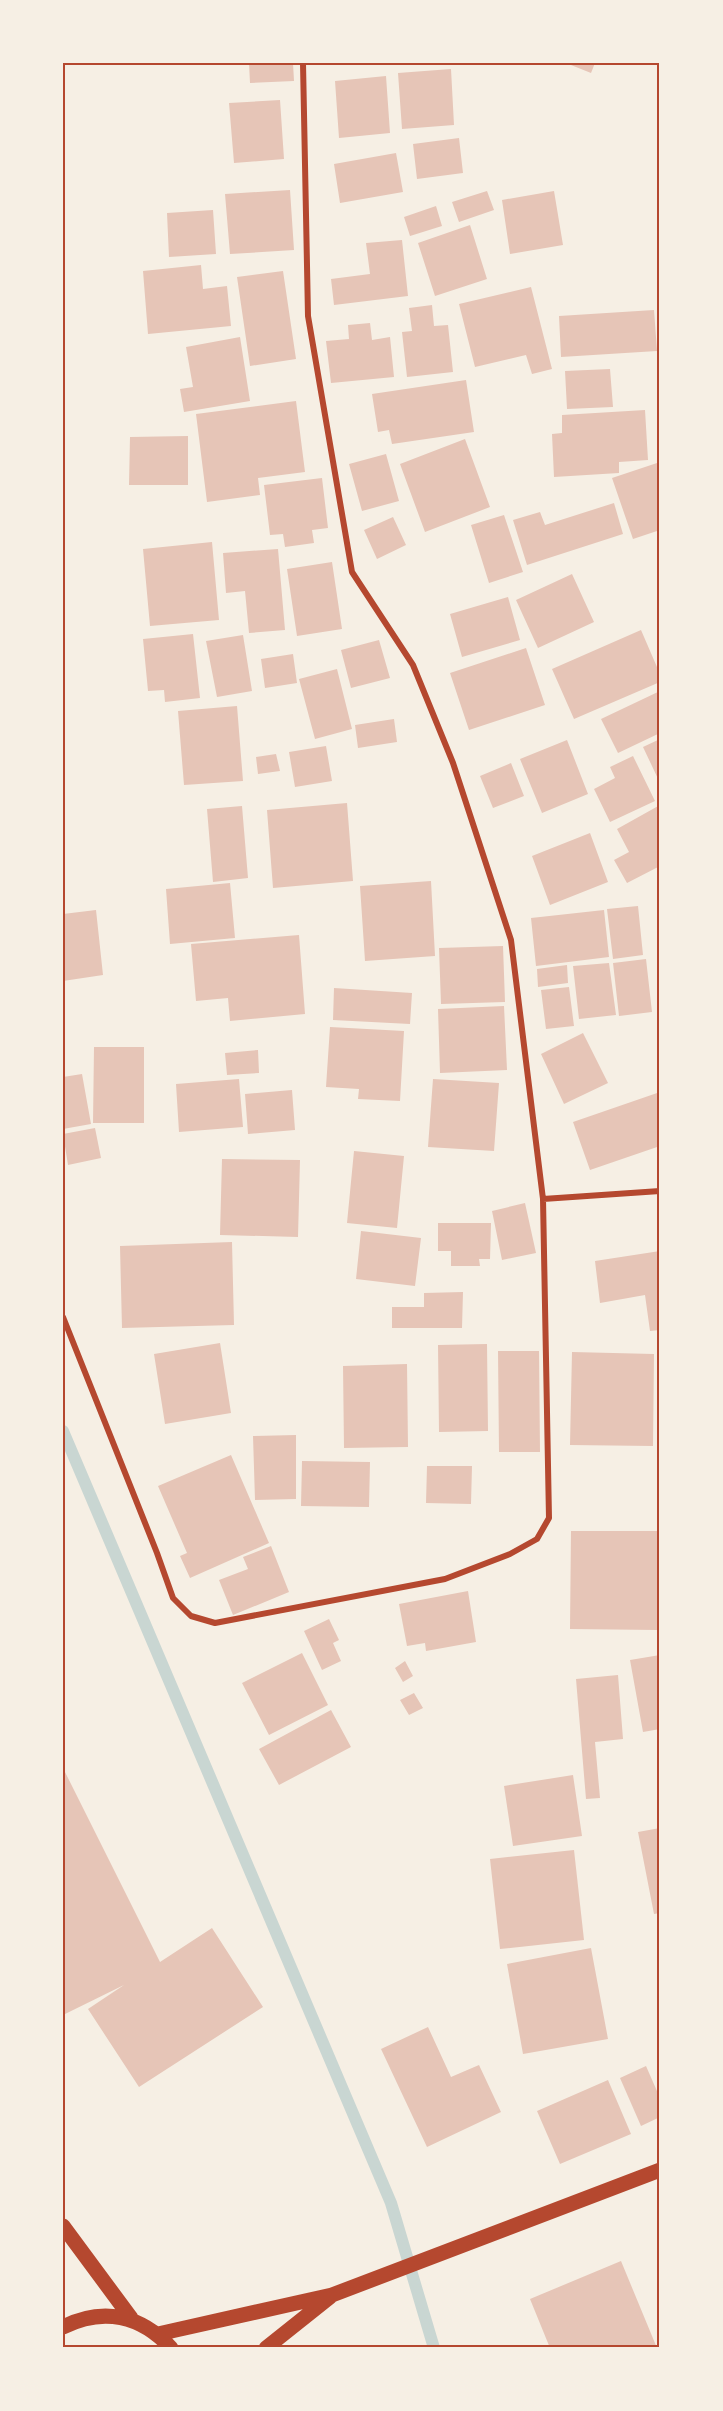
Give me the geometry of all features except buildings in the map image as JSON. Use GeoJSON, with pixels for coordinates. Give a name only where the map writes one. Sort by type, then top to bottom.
{"type":"FeatureCollection","features":[{"type":"Feature","properties":{"kind":"main road"},"geometry":{"type":"LineString","coordinates":[[159,2334],[333,2295],[660,2170]]}},
{"type":"Feature","properties":{"kind":"main road"},"geometry":{"type":"LineString","coordinates":[[63,2226],[131,2318]]}},
{"type":"Feature","properties":{"kind":"main road"},"geometry":{"type":"LineString","coordinates":[[266,2348],[333,2295]]}},
{"type":"Feature","properties":{"kind":"main road"},"geometry":{"type":"LineString","coordinates":[[63,2327],[80,2319],[106,2315],[131,2318],[159,2334],[171,2348]]}},
{"type":"Feature","properties":{"kind":"street"},"geometry":{"type":"LineString","coordinates":[[63,1317],[173,1598],[191,1616],[214,1623],[445,1579],[510,1554],[537,1539],[549,1518],[543,1199],[511,940],[453,763],[413,665],[352,572],[308,316],[303,63]]}},
{"type":"Feature","properties":{"kind":"street"},"geometry":{"type":"LineString","coordinates":[[543,1199],[660,1191]]}},
{"type":"Feature","properties":{"kind":"waterway"},"geometry":{"type":"LineString","coordinates":[[63,1431],[391,2203],[434,2348]]}}]}
